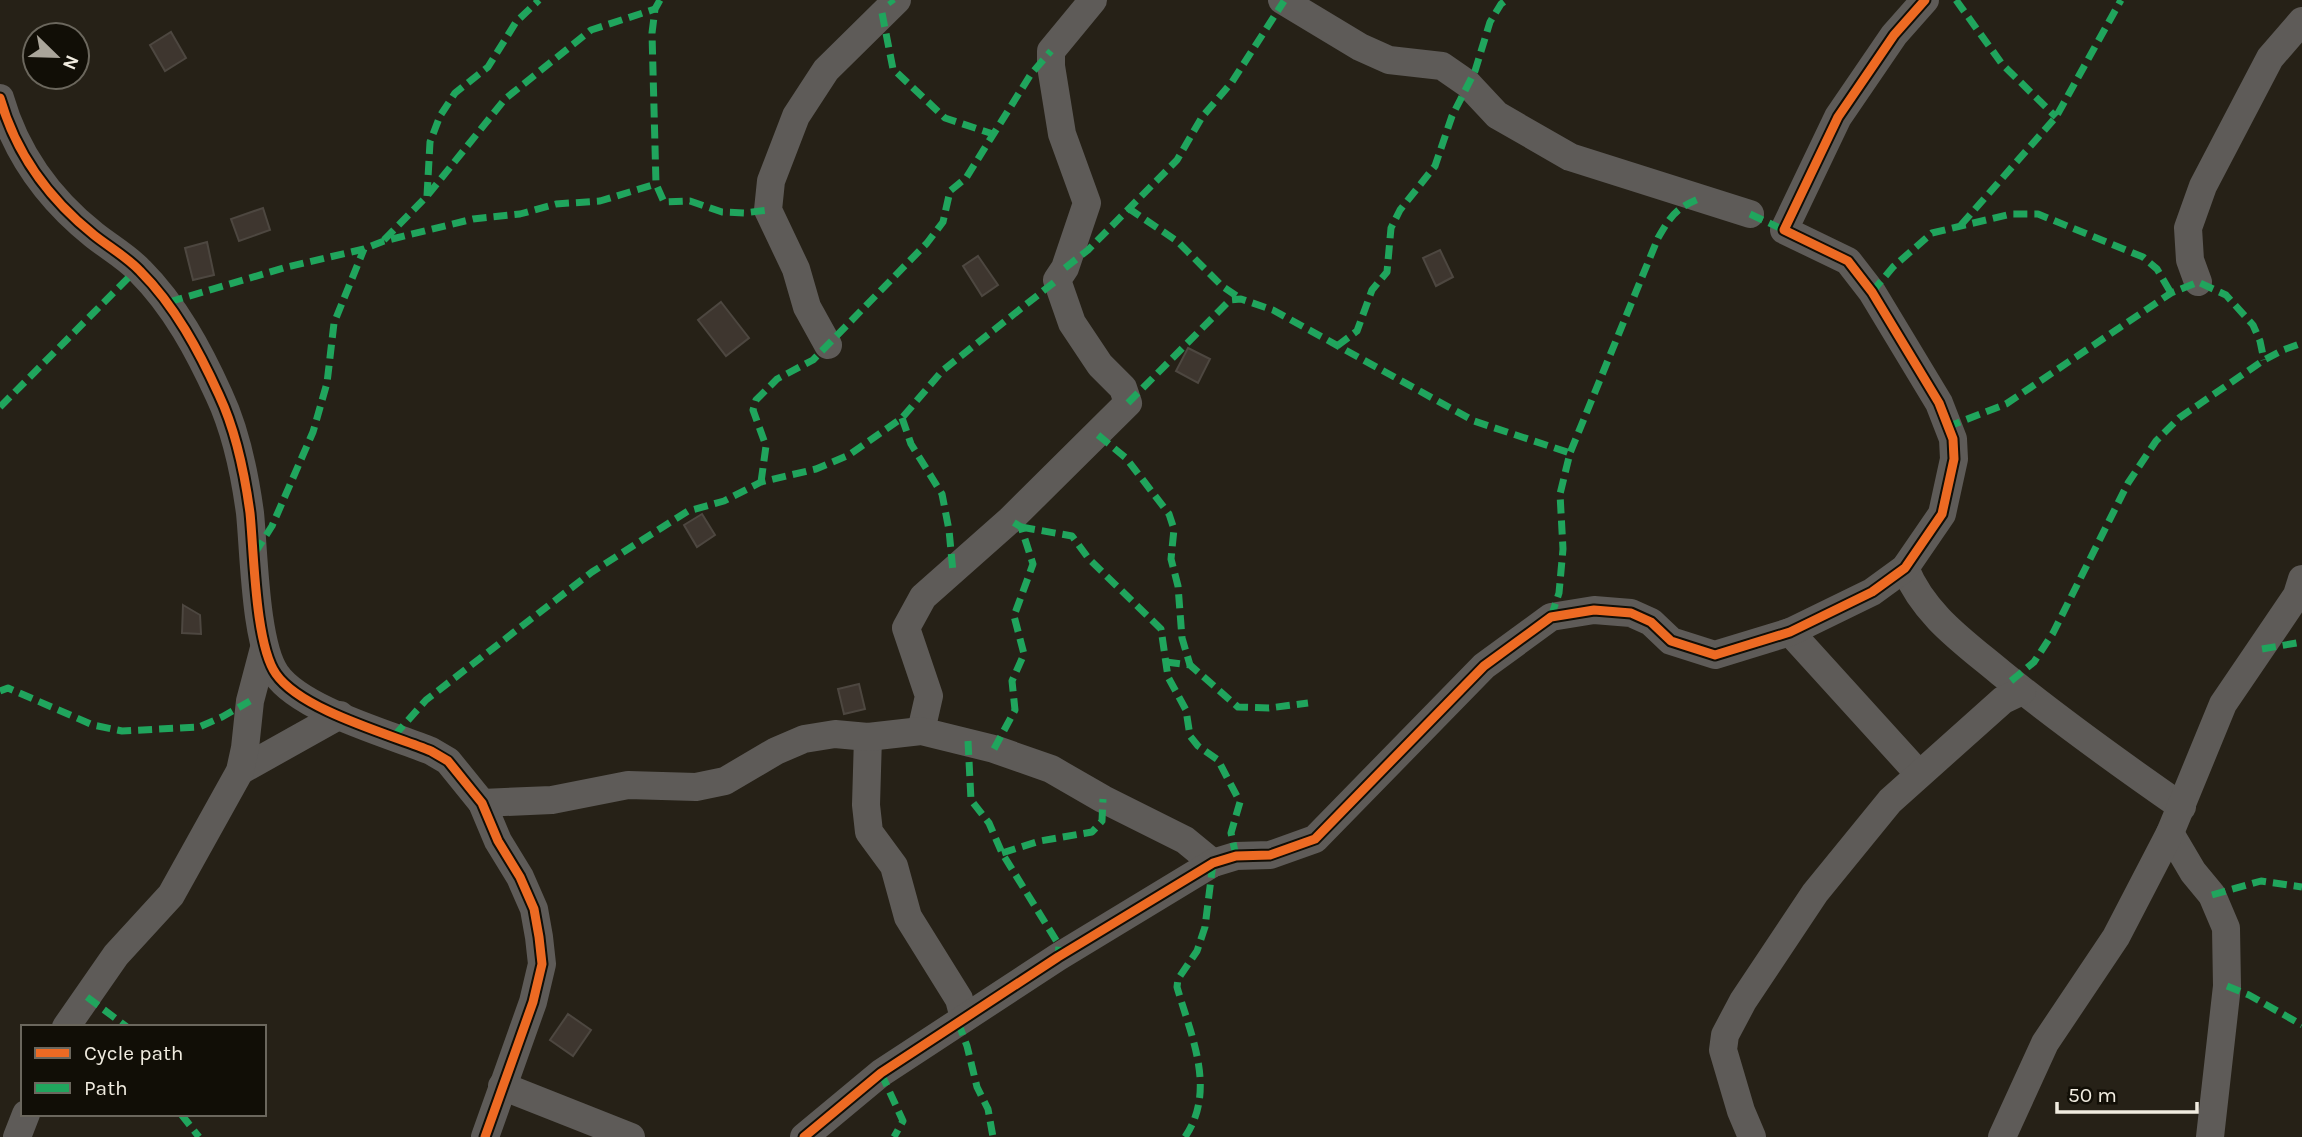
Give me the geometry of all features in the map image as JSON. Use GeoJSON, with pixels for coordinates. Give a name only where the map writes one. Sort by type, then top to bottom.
{"type":"FeatureCollection","features":[{"type":"Feature","properties":{"kind":"street"},"geometry":{"type":"LineString","coordinates":[[828,345],[807,307],[796,269],[768,210],[771,181],[796,116],[826,70],[897,0]]}},
{"type":"Feature","properties":{"kind":"street"},"geometry":{"type":"LineString","coordinates":[[921,731],[929,696],[906,628],[923,597],[1010,520],[1128,403],[1123,388],[1100,365],[1072,323],[1057,280],[1065,268],[1087,203],[1062,134],[1051,51],[1093,0]]}},
{"type":"Feature","properties":{"kind":"street"},"geometry":{"type":"LineString","coordinates":[[1282,0],[1360,47],[1390,60],[1443,66],[1468,85],[1497,115],[1570,157],[1750,214]]}},
{"type":"Feature","properties":{"kind":"street"},"geometry":{"type":"LineString","coordinates":[[804,1137],[880,1073],[1058,957],[1213,863],[1236,856],[1270,855],[1315,839],[1484,666],[1550,617],[1594,610],[1631,613],[1651,622],[1671,641],[1715,654],[1790,632],[1872,592],[1905,568],[1942,514],[1954,460],[1953,439],[1939,402],[1872,292],[1848,261],[1784,229],[1838,117],[1894,35],[1925,0]]}},
{"type":"Feature","properties":{"kind":"street"},"geometry":{"type":"LineString","coordinates":[[2198,282],[2190,260],[2188,228],[2203,186],[2270,58],[2302,21]]}},
{"type":"Feature","properties":{"kind":"street"},"geometry":{"type":"LineString","coordinates":[[2,114],[25,158],[59,203],[77,221],[138,268],[169,302],[221,398],[238,453],[249,510],[264,648],[275,673],[287,686],[308,701],[431,751],[448,761],[482,803],[498,841],[520,877],[534,909],[542,964],[517,1051],[485,1137]]}},
{"type":"Feature","properties":{"kind":"street"},"geometry":{"type":"LineString","coordinates":[[1905,568],[1914,590],[1946,627],[2022,691],[2182,807]]}},
{"type":"Feature","properties":{"kind":"street"},"geometry":{"type":"LineString","coordinates":[[2002,1137],[2045,1043],[2116,937],[2170,833],[2223,704],[2297,595],[2302,579]]}},
{"type":"Feature","properties":{"kind":"street"},"geometry":{"type":"LineString","coordinates":[[1790,632],[1919,774]]}},
{"type":"Feature","properties":{"kind":"street"},"geometry":{"type":"LineString","coordinates":[[67,1025],[116,955],[171,895],[240,771],[250,701],[264,648]]}},
{"type":"Feature","properties":{"kind":"street"},"geometry":{"type":"LineString","coordinates":[[1752,1137],[1741,1111],[1723,1050],[1725,1035],[1744,1001],[1815,892],[1890,801],[2003,700],[2022,691]]}},
{"type":"Feature","properties":{"kind":"street"},"geometry":{"type":"LineString","coordinates":[[240,771],[340,715]]}},
{"type":"Feature","properties":{"kind":"street"},"geometry":{"type":"LineString","coordinates":[[482,803],[552,800],[628,785],[696,787],[725,781],[776,751],[804,739],[835,734],[868,737],[921,731],[994,748],[1051,769],[1103,799],[1185,840],[1213,863]]}},
{"type":"Feature","properties":{"kind":"street"},"geometry":{"type":"LineString","coordinates":[[868,737],[866,805],[869,832],[894,866],[908,917],[959,999],[964,1018]]}},
{"type":"Feature","properties":{"kind":"street"},"geometry":{"type":"LineString","coordinates":[[2170,833],[2193,872],[2213,895],[2226,928],[2227,986],[2210,1137]]}},
{"type":"Feature","properties":{"kind":"street"},"geometry":{"type":"LineString","coordinates":[[502,1086],[631,1137]]}},
{"type":"Feature","properties":{"kind":"street"},"geometry":{"type":"LineString","coordinates":[[17,1137],[25,1116]]}},
{"type":"Feature","properties":{"kind":"building"},"geometry":{"type":"Polygon","coordinates":[[[171,32],[186,58],[165,71],[150,45],[171,32]]]}},
{"type":"Feature","properties":{"kind":"building"},"geometry":{"type":"Polygon","coordinates":[[[263,208],[270,230],[239,241],[231,219],[263,208]]]}},
{"type":"Feature","properties":{"kind":"building"},"geometry":{"type":"Polygon","coordinates":[[[207,242],[214,275],[193,280],[185,248],[207,242]]]}},
{"type":"Feature","properties":{"kind":"building"},"geometry":{"type":"Polygon","coordinates":[[[1440,250],[1453,277],[1436,286],[1423,258],[1440,250]]]}},
{"type":"Feature","properties":{"kind":"building"},"geometry":{"type":"Polygon","coordinates":[[[978,256],[998,285],[982,296],[963,266],[978,256]]]}},
{"type":"Feature","properties":{"kind":"building"},"geometry":{"type":"Polygon","coordinates":[[[721,302],[749,338],[726,356],[698,320],[721,302]]]}},
{"type":"Feature","properties":{"kind":"building"},"geometry":{"type":"Polygon","coordinates":[[[1188,348],[1210,359],[1198,383],[1176,371],[1188,348]]]}},
{"type":"Feature","properties":{"kind":"building"},"geometry":{"type":"Polygon","coordinates":[[[702,514],[715,535],[697,547],[684,525],[702,514]]]}},
{"type":"Feature","properties":{"kind":"building"},"geometry":{"type":"Polygon","coordinates":[[[183,605],[200,615],[201,634],[182,633],[183,605]]]}},
{"type":"Feature","properties":{"kind":"building"},"geometry":{"type":"Polygon","coordinates":[[[859,684],[865,709],[844,714],[838,689],[859,684]]]}},
{"type":"Feature","properties":{"kind":"building"},"geometry":{"type":"Polygon","coordinates":[[[568,1014],[591,1030],[573,1056],[550,1040],[568,1014]]]}},
{"type":"Feature","properties":{"kind":"marked path"},"geometry":{"type":"LineString","coordinates":[[427,196],[430,142],[440,116],[455,93],[488,67],[516,22],[539,0]]}},
{"type":"Feature","properties":{"kind":"marked path"},"geometry":{"type":"LineString","coordinates":[[660,0],[655,9],[652,33],[656,184],[664,202],[690,201],[722,212],[768,210]]}},
{"type":"Feature","properties":{"kind":"marked path"},"geometry":{"type":"LineString","coordinates":[[890,0],[893,4]]}},
{"type":"Feature","properties":{"kind":"marked path"},"geometry":{"type":"LineString","coordinates":[[1337,346],[1357,331],[1372,290],[1387,272],[1391,228],[1400,210],[1435,166],[1452,116],[1475,71],[1490,22],[1506,0]]}},
{"type":"Feature","properties":{"kind":"marked path"},"geometry":{"type":"LineString","coordinates":[[1956,0],[2002,64],[2056,117]]}},
{"type":"Feature","properties":{"kind":"marked path"},"geometry":{"type":"LineString","coordinates":[[1961,225],[2056,117],[2121,0]]}},
{"type":"Feature","properties":{"kind":"marked path"},"geometry":{"type":"LineString","coordinates":[[1065,268],[1088,250],[1177,160],[1202,117],[1232,82],[1284,1]]}},
{"type":"Feature","properties":{"kind":"marked path"},"geometry":{"type":"LineString","coordinates":[[384,240],[427,196],[505,99],[591,30],[655,9]]}},
{"type":"Feature","properties":{"kind":"marked path"},"geometry":{"type":"LineString","coordinates":[[882,13],[893,69],[945,118],[993,134]]}},
{"type":"Feature","properties":{"kind":"marked path"},"geometry":{"type":"LineString","coordinates":[[761,482],[766,446],[753,410],[756,400],[777,379],[813,360],[927,243],[943,222],[950,191],[966,178],[1031,74],[1051,51]]}},
{"type":"Feature","properties":{"kind":"marked path"},"geometry":{"type":"LineString","coordinates":[[169,302],[287,267],[473,219],[520,214],[556,204],[600,201],[656,184]]}},
{"type":"Feature","properties":{"kind":"marked path"},"geometry":{"type":"LineString","coordinates":[[1551,617],[1559,593],[1563,549],[1560,494],[1570,453],[1658,238],[1676,213],[1703,197]]}},
{"type":"Feature","properties":{"kind":"marked path"},"geometry":{"type":"LineString","coordinates":[[1128,208],[1177,241],[1222,286],[1241,299]]}},
{"type":"Feature","properties":{"kind":"marked path"},"geometry":{"type":"LineString","coordinates":[[1750,214],[1784,230]]}},
{"type":"Feature","properties":{"kind":"marked path"},"geometry":{"type":"LineString","coordinates":[[1872,292],[1893,267],[1932,233],[2011,214],[2038,214],[2143,257],[2157,269],[2171,293]]}},
{"type":"Feature","properties":{"kind":"marked path"},"geometry":{"type":"LineString","coordinates":[[255,553],[272,526],[313,432],[327,383],[334,323],[364,249]]}},
{"type":"Feature","properties":{"kind":"marked path"},"geometry":{"type":"LineString","coordinates":[[0,407],[138,268]]}},
{"type":"Feature","properties":{"kind":"marked path"},"geometry":{"type":"LineString","coordinates":[[394,736],[426,700],[592,572],[688,511],[724,501],[761,482],[816,469],[849,455],[902,418],[942,371],[1057,280]]}},
{"type":"Feature","properties":{"kind":"marked path"},"geometry":{"type":"LineString","coordinates":[[1947,427],[2006,404],[2171,293],[2198,282],[2226,295],[2253,325],[2264,360]]}},
{"type":"Feature","properties":{"kind":"marked path"},"geometry":{"type":"LineString","coordinates":[[1128,403],[1230,300],[1241,299],[1273,310],[1474,421],[1570,453]]}},
{"type":"Feature","properties":{"kind":"marked path"},"geometry":{"type":"LineString","coordinates":[[2011,681],[2034,662],[2053,633],[2128,483],[2156,441],[2179,418],[2264,360],[2302,343]]}},
{"type":"Feature","properties":{"kind":"marked path"},"geometry":{"type":"LineString","coordinates":[[902,418],[911,444],[942,494],[953,572]]}},
{"type":"Feature","properties":{"kind":"marked path"},"geometry":{"type":"LineString","coordinates":[[1098,435],[1126,458],[1169,514],[1174,529],[1171,559],[1178,586],[1182,638],[1190,665]]}},
{"type":"Feature","properties":{"kind":"marked path"},"geometry":{"type":"LineString","coordinates":[[994,749],[1015,710],[1012,681],[1024,654],[1014,616],[1033,564],[1021,527],[1010,520]]}},
{"type":"Feature","properties":{"kind":"marked path"},"geometry":{"type":"LineString","coordinates":[[1021,527],[1072,536],[1089,559],[1161,629],[1168,677],[1186,710],[1190,736],[1198,746],[1218,760],[1240,802],[1231,833],[1236,856]]}},
{"type":"Feature","properties":{"kind":"marked path"},"geometry":{"type":"LineString","coordinates":[[2262,649],[2302,642]]}},
{"type":"Feature","properties":{"kind":"marked path"},"geometry":{"type":"LineString","coordinates":[[1166,662],[1190,665],[1238,707],[1269,708],[1308,703]]}},
{"type":"Feature","properties":{"kind":"marked path"},"geometry":{"type":"LineString","coordinates":[[0,691],[8,688],[93,725],[122,731],[199,727],[250,701]]}},
{"type":"Feature","properties":{"kind":"marked path"},"geometry":{"type":"LineString","coordinates":[[968,741],[971,800],[989,823],[1002,853],[1059,945],[1058,957]]}},
{"type":"Feature","properties":{"kind":"marked path"},"geometry":{"type":"LineString","coordinates":[[1002,853],[1040,841],[1092,832],[1102,821],[1103,799]]}},
{"type":"Feature","properties":{"kind":"marked path"},"geometry":{"type":"LineString","coordinates":[[1185,1137],[1199,1101],[1200,1082],[1194,1044],[1177,987],[1178,979],[1197,951],[1205,927],[1213,863]]}},
{"type":"Feature","properties":{"kind":"marked path"},"geometry":{"type":"LineString","coordinates":[[2212,895],[2261,881],[2302,887]]}},
{"type":"Feature","properties":{"kind":"marked path"},"geometry":{"type":"LineString","coordinates":[[2227,986],[2249,995],[2302,1025]]}},
{"type":"Feature","properties":{"kind":"marked path"},"geometry":{"type":"LineString","coordinates":[[87,997],[124,1025]]}},
{"type":"Feature","properties":{"kind":"marked path"},"geometry":{"type":"LineString","coordinates":[[958,1022],[977,1087],[988,1109],[993,1137]]}},
{"type":"Feature","properties":{"kind":"marked path"},"geometry":{"type":"LineString","coordinates":[[881,1073],[903,1121],[894,1137]]}},
{"type":"Feature","properties":{"kind":"marked path"},"geometry":{"type":"LineString","coordinates":[[183,1116],[199,1137]]}},
{"type":"Feature","properties":{"kind":"cycle path"},"geometry":{"type":"LineString","coordinates":[[804,1137],[881,1073],[1058,957],[1213,863],[1236,856],[1270,855],[1315,839],[1484,666],[1551,617],[1594,610],[1631,613],[1651,622],[1671,641],[1715,655],[1790,632],[1872,592],[1905,568],[1942,514],[1954,459],[1953,439],[1939,403],[1872,292],[1848,261],[1784,230],[1838,117],[1894,35],[1925,0]]}},
{"type":"Feature","properties":{"kind":"cycle path"},"geometry":{"type":"LineString","coordinates":[[0,98],[15,138],[36,174],[78,221],[129,261],[153,285],[185,330],[211,378],[225,408],[242,468],[250,513],[260,620],[269,660],[276,674],[288,687],[325,710],[431,751],[448,761],[482,803],[498,841],[520,877],[534,909],[542,964],[533,1002],[485,1137]]}}]}
